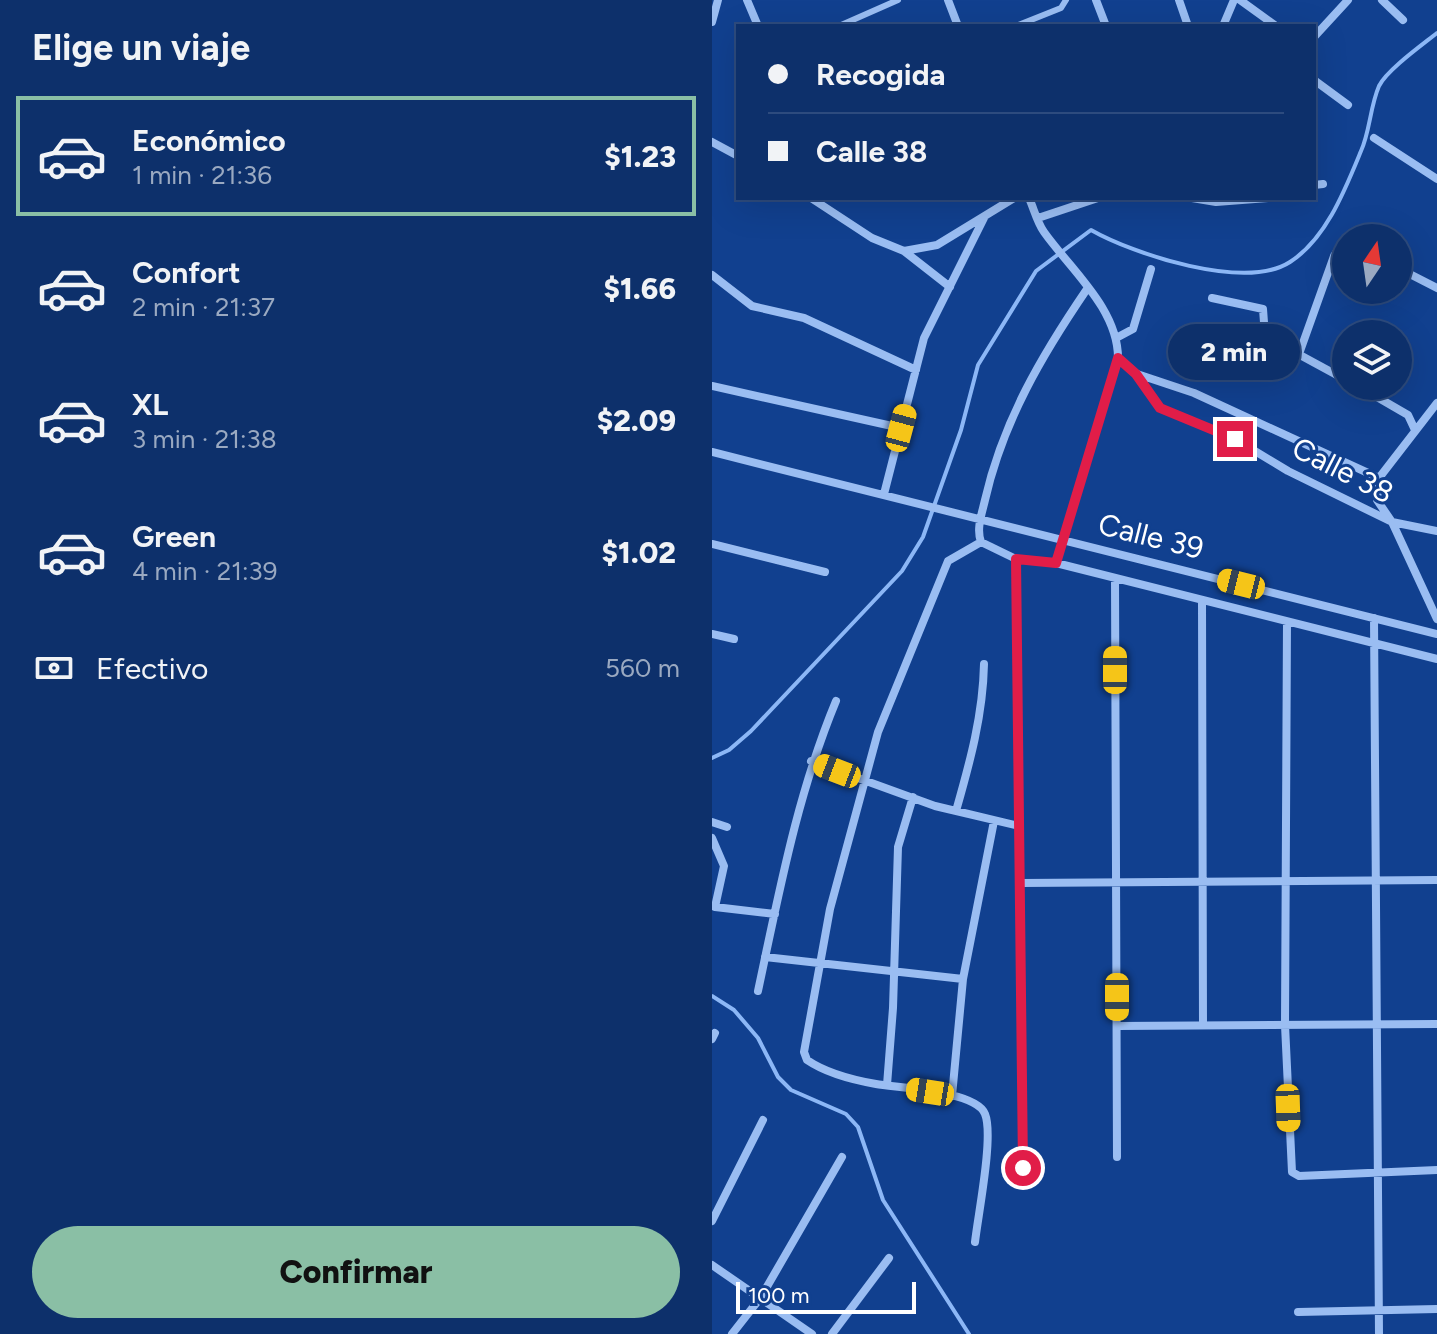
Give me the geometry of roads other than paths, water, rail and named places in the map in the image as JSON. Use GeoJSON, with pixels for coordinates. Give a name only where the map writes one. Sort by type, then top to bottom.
{"type":"FeatureCollection","features":[{"type":"Feature","properties":{"kind":"street"},"geometry":{"type":"LineString","coordinates":[[712,22],[718,0]]}},
{"type":"Feature","properties":{"kind":"street"},"geometry":{"type":"LineString","coordinates":[[747,0],[757,24]]}},
{"type":"Feature","properties":{"kind":"street"},"geometry":{"type":"LineString","coordinates":[[948,0],[957,24]]}},
{"type":"Feature","properties":{"kind":"street"},"geometry":{"type":"LineString","coordinates":[[1096,0],[1105,24]]}},
{"type":"Feature","properties":{"kind":"street"},"geometry":{"type":"LineString","coordinates":[[1179,0],[1187,24]]}},
{"type":"Feature","properties":{"kind":"street"},"geometry":{"type":"LineString","coordinates":[[1224,24],[1237,0],[1273,24]]}},
{"type":"Feature","properties":{"kind":"street"},"geometry":{"type":"LineString","coordinates":[[1316,35],[1348,0]]}},
{"type":"Feature","properties":{"kind":"street"},"geometry":{"type":"LineString","coordinates":[[1382,0],[1403,20]]}},
{"type":"Feature","properties":{"kind":"street"},"geometry":{"type":"LineString","coordinates":[[1316,81],[1348,105]]}},
{"type":"Feature","properties":{"kind":"street"},"geometry":{"type":"LineString","coordinates":[[1374,138],[1437,179]]}},
{"type":"Feature","properties":{"kind":"street"},"geometry":{"type":"LineString","coordinates":[[712,142],[736,155]]}},
{"type":"Feature","properties":{"kind":"street"},"geometry":{"type":"LineString","coordinates":[[815,200],[872,238],[904,251],[950,287]]}},
{"type":"Feature","properties":{"kind":"street"},"geometry":{"type":"LineString","coordinates":[[827,200],[831,209]]}},
{"type":"Feature","properties":{"kind":"street"},"geometry":{"type":"LineString","coordinates":[[904,251],[937,245],[1011,200]]}},
{"type":"Feature","properties":{"kind":"street"},"geometry":{"type":"LineString","coordinates":[[1030,200],[1038,218],[1118,337],[1118,358],[1056,563]]}},
{"type":"Feature","properties":{"kind":"street"},"geometry":{"type":"LineString","coordinates":[[1038,218],[1092,200]]}},
{"type":"Feature","properties":{"kind":"street"},"geometry":{"type":"LineString","coordinates":[[1204,200],[1242,200]]}},
{"type":"Feature","properties":{"kind":"street"},"geometry":{"type":"LineString","coordinates":[[884,494],[924,338],[984,218]]}},
{"type":"Feature","properties":{"kind":"street"},"geometry":{"type":"LineString","coordinates":[[1299,354],[1332,262]]}},
{"type":"Feature","properties":{"kind":"street"},"geometry":{"type":"LineString","coordinates":[[1118,337],[1133,329],[1151,269]]}},
{"type":"Feature","properties":{"kind":"street"},"geometry":{"type":"LineString","coordinates":[[712,275],[752,306],[804,318],[916,370]]}},
{"type":"Feature","properties":{"kind":"street"},"geometry":{"type":"LineString","coordinates":[[1412,275],[1437,288]]}},
{"type":"Feature","properties":{"kind":"street"},"geometry":{"type":"LineString","coordinates":[[981,542],[981,518],[1003,438],[1027,384],[1087,289]]}},
{"type":"Feature","properties":{"kind":"street"},"geometry":{"type":"LineString","coordinates":[[1212,298],[1263,309],[1265,336],[1332,372]]}},
{"type":"Feature","properties":{"kind":"street","name":"Calle 38"},"geometry":{"type":"LineString","coordinates":[[1118,358],[1136,374],[1160,408],[1235,439],[1288,471],[1392,522],[1437,531]]}},
{"type":"Feature","properties":{"kind":"street"},"geometry":{"type":"LineString","coordinates":[[1136,374],[1194,393],[1379,478]]}},
{"type":"Feature","properties":{"kind":"street"},"geometry":{"type":"LineString","coordinates":[[712,386],[901,428]]}},
{"type":"Feature","properties":{"kind":"street"},"geometry":{"type":"LineString","coordinates":[[1382,400],[1408,415],[1415,430]]}},
{"type":"Feature","properties":{"kind":"street"},"geometry":{"type":"LineString","coordinates":[[1437,403],[1379,478],[1377,500],[1392,522],[1437,619]]}},
{"type":"Feature","properties":{"kind":"street","name":"Calle 39"},"geometry":{"type":"LineString","coordinates":[[712,452],[1437,634]]}},
{"type":"Feature","properties":{"kind":"street"},"geometry":{"type":"LineString","coordinates":[[981,542],[1016,559],[1056,563],[1437,659]]}},
{"type":"Feature","properties":{"kind":"street"},"geometry":{"type":"LineString","coordinates":[[975,1242],[987,1132],[985,1112],[974,1102],[952,1096],[887,1085],[816,1066],[805,1057],[804,1043],[830,909],[878,732],[948,561],[981,542]]}},
{"type":"Feature","properties":{"kind":"street"},"geometry":{"type":"LineString","coordinates":[[712,544],[825,572]]}},
{"type":"Feature","properties":{"kind":"street"},"geometry":{"type":"LineString","coordinates":[[1016,559],[1023,1168]]}},
{"type":"Feature","properties":{"kind":"street"},"geometry":{"type":"LineString","coordinates":[[1115,578],[1117,1157]]}},
{"type":"Feature","properties":{"kind":"street"},"geometry":{"type":"LineString","coordinates":[[1202,600],[1203,1025]]}},
{"type":"Feature","properties":{"kind":"street"},"geometry":{"type":"LineString","coordinates":[[1374,618],[1379,1334]]}},
{"type":"Feature","properties":{"kind":"street"},"geometry":{"type":"LineString","coordinates":[[1287,622],[1285,1025],[1292,1172],[1299,1176],[1437,1170]]}},
{"type":"Feature","properties":{"kind":"street"},"geometry":{"type":"LineString","coordinates":[[712,634],[734,639]]}},
{"type":"Feature","properties":{"kind":"street"},"geometry":{"type":"LineString","coordinates":[[956,811],[974,746],[983,697],[984,664]]}},
{"type":"Feature","properties":{"kind":"street"},"geometry":{"type":"LineString","coordinates":[[758,991],[811,761],[836,701]]}},
{"type":"Feature","properties":{"kind":"street"},"geometry":{"type":"LineString","coordinates":[[811,761],[956,811],[1019,826]]}},
{"type":"Feature","properties":{"kind":"street"},"geometry":{"type":"LineString","coordinates":[[887,1085],[898,847],[913,797]]}},
{"type":"Feature","properties":{"kind":"street"},"geometry":{"type":"LineString","coordinates":[[952,1096],[963,979],[994,821]]}},
{"type":"Feature","properties":{"kind":"street"},"geometry":{"type":"LineString","coordinates":[[712,822],[727,827]]}},
{"type":"Feature","properties":{"kind":"street"},"geometry":{"type":"LineString","coordinates":[[712,838],[724,866],[715,907],[775,914]]}},
{"type":"Feature","properties":{"kind":"street"},"geometry":{"type":"LineString","coordinates":[[1021,883],[1437,880]]}},
{"type":"Feature","properties":{"kind":"street"},"geometry":{"type":"LineString","coordinates":[[765,957],[963,979]]}},
{"type":"Feature","properties":{"kind":"street"},"geometry":{"type":"LineString","coordinates":[[1118,1026],[1437,1024]]}},
{"type":"Feature","properties":{"kind":"street"},"geometry":{"type":"LineString","coordinates":[[712,1221],[763,1120]]}},
{"type":"Feature","properties":{"kind":"street"},"geometry":{"type":"LineString","coordinates":[[732,1334],[761,1297],[842,1157]]}},
{"type":"Feature","properties":{"kind":"street"},"geometry":{"type":"LineString","coordinates":[[832,1334],[889,1258]]}},
{"type":"Feature","properties":{"kind":"street"},"geometry":{"type":"LineString","coordinates":[[712,1265],[812,1334]]}},
{"type":"Feature","properties":{"kind":"street"},"geometry":{"type":"LineString","coordinates":[[1298,1312],[1437,1309]]}},
{"type":"Feature","properties":{"kind":"lane"},"geometry":{"type":"LineString","coordinates":[[844,24],[898,0]]}},
{"type":"Feature","properties":{"kind":"lane"},"geometry":{"type":"LineString","coordinates":[[1021,24],[1061,8],[1066,0]]}},
{"type":"Feature","properties":{"kind":"waterway"},"geometry":{"type":"LineString","coordinates":[[712,758],[729,750],[751,731],[902,571],[923,537],[961,430],[978,365],[1036,271],[1091,230],[1133,249],[1189,266],[1218,271],[1246,273],[1270,270],[1290,262],[1314,240],[1341,197],[1364,143],[1379,86],[1397,65],[1437,33]]}},
{"type":"Feature","properties":{"kind":"waterway"},"geometry":{"type":"LineString","coordinates":[[712,996],[734,1010],[758,1038],[778,1077],[791,1090],[846,1114],[858,1127],[883,1200],[969,1334]]}}]}
